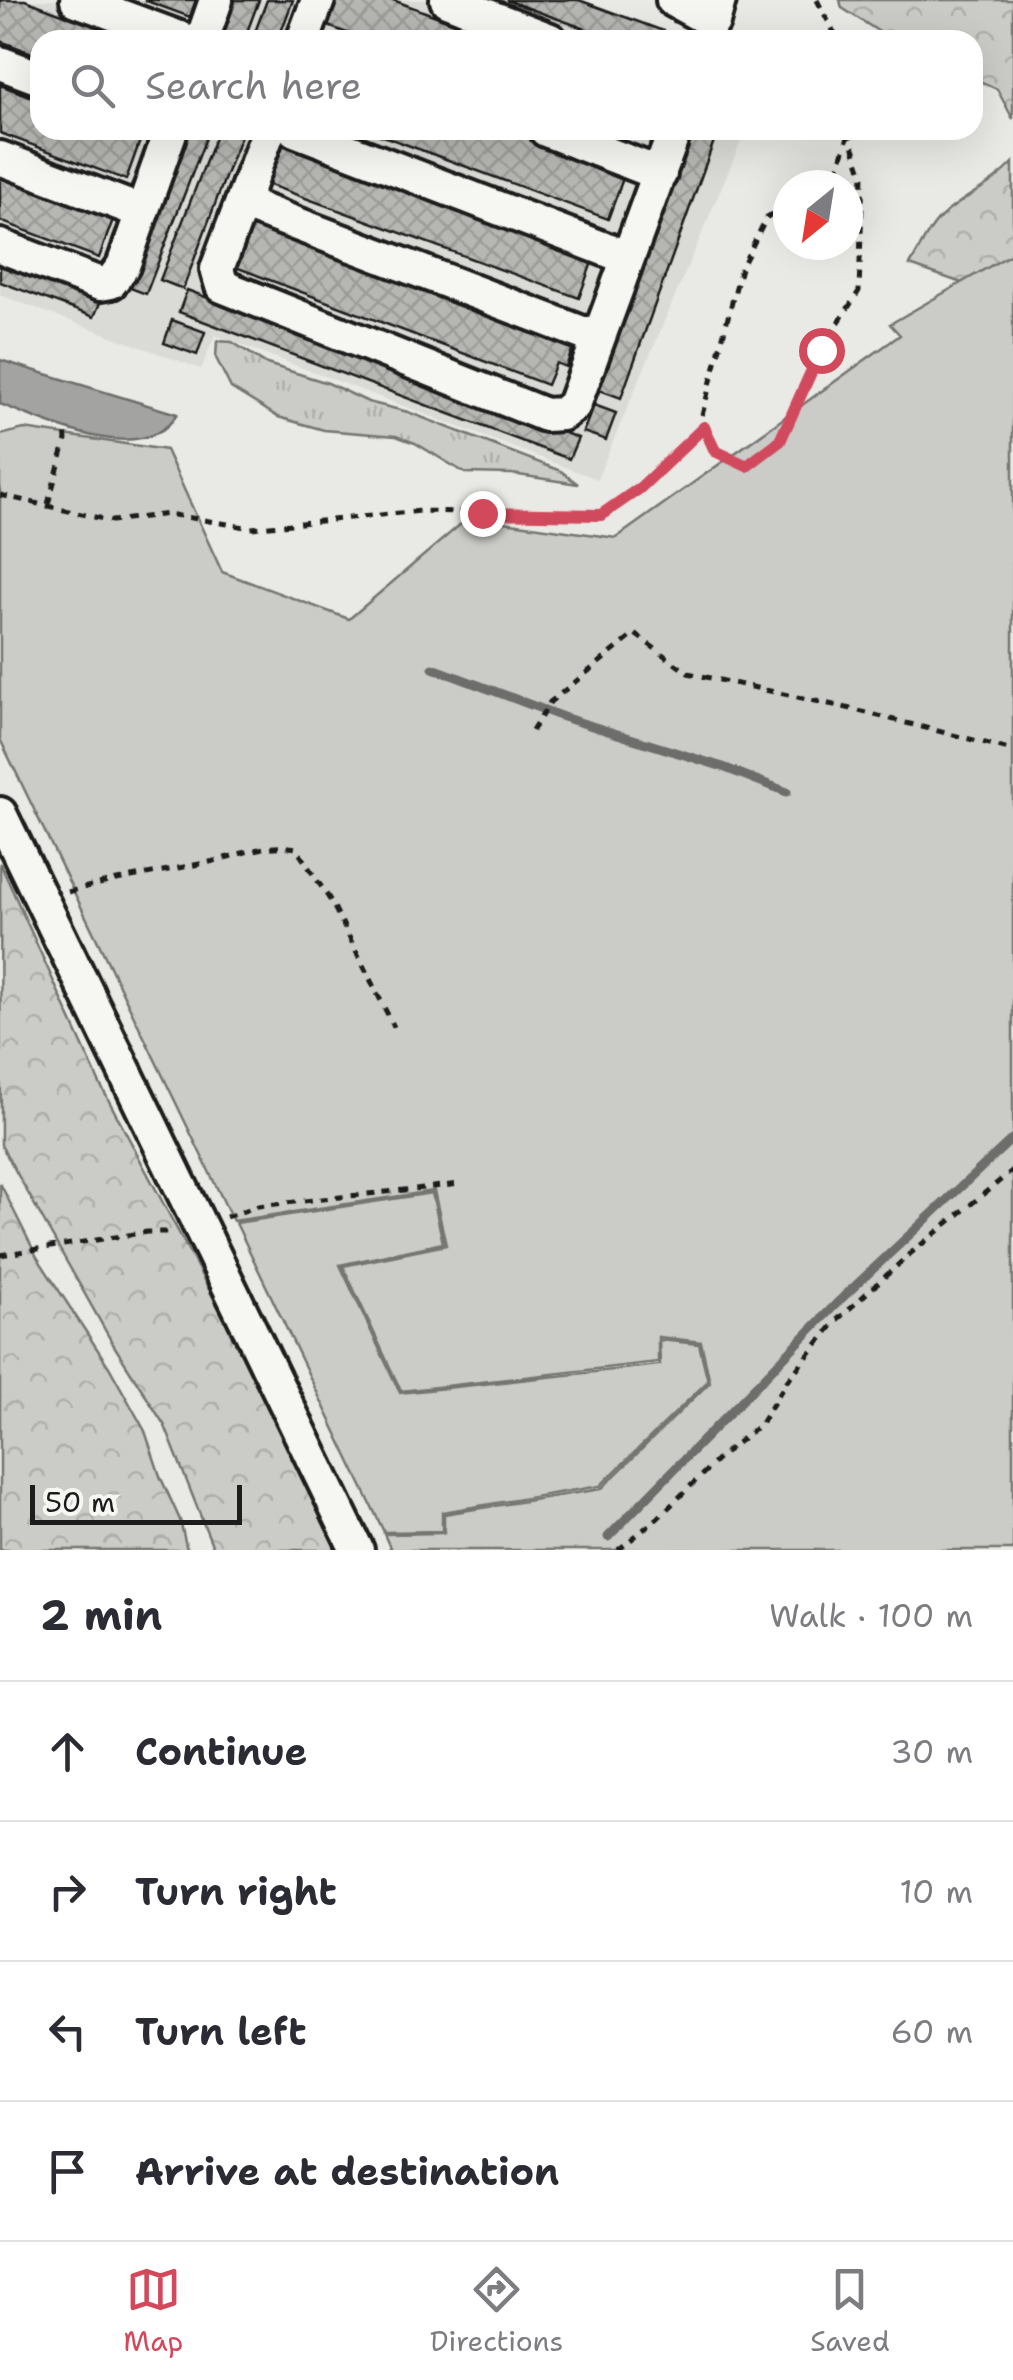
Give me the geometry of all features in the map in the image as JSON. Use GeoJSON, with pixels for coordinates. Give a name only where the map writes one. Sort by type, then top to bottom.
{"type":"FeatureCollection","features":[{"type":"Feature","properties":{"kind":"street"},"geometry":{"type":"LineString","coordinates":[[77,0],[158,30]]}},
{"type":"Feature","properties":{"kind":"street"},"geometry":{"type":"LineString","coordinates":[[206,30],[216,0]]}},
{"type":"Feature","properties":{"kind":"street"},"geometry":{"type":"LineString","coordinates":[[310,30],[318,0]]}},
{"type":"Feature","properties":{"kind":"street"},"geometry":{"type":"LineString","coordinates":[[447,0],[524,30]]}},
{"type":"Feature","properties":{"kind":"street"},"geometry":{"type":"LineString","coordinates":[[673,0],[713,21]]}},
{"type":"Feature","properties":{"kind":"street"},"geometry":{"type":"LineString","coordinates":[[0,63],[30,74]]}},
{"type":"Feature","properties":{"kind":"street"},"geometry":{"type":"LineString","coordinates":[[0,246],[100,284],[111,282],[123,266],[167,140]]}},
{"type":"Feature","properties":{"kind":"street"},"geometry":{"type":"LineString","coordinates":[[265,140],[216,269],[222,286],[544,415],[562,414],[574,406],[672,140]]}},
{"type":"Feature","properties":{"kind":"street"},"geometry":{"type":"LineString","coordinates":[[321,140],[628,258]]}},
{"type":"Feature","properties":{"kind":"street"},"geometry":{"type":"LineString","coordinates":[[572,140],[660,174]]}},
{"type":"Feature","properties":{"kind":"street"},"geometry":{"type":"LineString","coordinates":[[0,158],[142,212]]}},
{"type":"Feature","properties":{"kind":"street"},"geometry":{"type":"LineString","coordinates":[[242,203],[598,339]]}},
{"type":"Feature","properties":{"kind":"street"},"geometry":{"type":"LineString","coordinates":[[0,814],[357,1550]]}},
{"type":"Feature","properties":{"kind":"path"},"geometry":{"type":"LineString","coordinates":[[817,0],[833,30]]}},
{"type":"Feature","properties":{"kind":"path"},"geometry":{"type":"LineString","coordinates":[[838,170],[848,140]]}},
{"type":"Feature","properties":{"kind":"path"},"geometry":{"type":"LineString","coordinates":[[773,214],[741,268],[701,418],[715,451],[747,466],[780,441],[821,350],[859,291],[863,175],[852,140]]}},
{"type":"Feature","properties":{"kind":"path"},"geometry":{"type":"LineString","coordinates":[[0,495],[112,521],[168,514],[252,528],[420,511],[601,515],[640,488],[704,427]]}},
{"type":"Feature","properties":{"kind":"path"},"geometry":{"type":"LineString","coordinates":[[48,504],[66,440],[65,430]]}},
{"type":"Feature","properties":{"kind":"path"},"geometry":{"type":"LineString","coordinates":[[532,731],[550,702],[636,634],[688,673],[1013,750]]}},
{"type":"Feature","properties":{"kind":"path"},"geometry":{"type":"LineString","coordinates":[[41,899],[124,876],[206,863],[278,845],[296,848],[332,902],[394,1027]]}},
{"type":"Feature","properties":{"kind":"path"},"geometry":{"type":"LineString","coordinates":[[618,1550],[760,1425],[787,1382],[837,1320],[1013,1170]]}},
{"type":"Feature","properties":{"kind":"path"},"geometry":{"type":"LineString","coordinates":[[0,1255],[200,1226],[258,1206],[460,1184]]}},
{"type":"Feature","properties":{"kind":"shaded area"},"geometry":{"type":"Polygon","coordinates":[[[0,0],[584,0],[664,30],[30,30],[30,140],[742,140],[597,479],[215,335],[201,369],[0,295],[0,0]]]}},
{"type":"Feature","properties":{"kind":"shaded area"},"geometry":{"type":"Polygon","coordinates":[[[0,360],[177,414],[162,430],[142,438],[93,436],[67,429],[0,404],[0,360]]]}},
{"type":"Feature","properties":{"kind":"green space"},"geometry":{"type":"Polygon","coordinates":[[[840,0],[1013,0],[1013,119],[997,89],[983,83],[983,30],[876,30],[842,8],[840,0]]]}},
{"type":"Feature","properties":{"kind":"green space"},"geometry":{"type":"Polygon","coordinates":[[[1013,163],[1013,293],[982,290],[910,265],[941,217],[1013,163]]]}},
{"type":"Feature","properties":{"kind":"green space"},"geometry":{"type":"Polygon","coordinates":[[[1013,253],[1013,1550],[391,1550],[384,1534],[444,1533],[444,1514],[601,1489],[710,1382],[701,1342],[658,1337],[658,1362],[401,1391],[343,1266],[446,1245],[434,1191],[233,1221],[0,739],[0,435],[24,429],[166,450],[222,572],[349,619],[469,517],[616,538],[900,335],[890,324],[1013,253]]]}},
{"type":"Feature","properties":{"kind":"green space"},"geometry":{"type":"Polygon","coordinates":[[[217,341],[232,342],[267,364],[328,383],[368,402],[408,412],[561,471],[578,484],[512,474],[465,473],[396,436],[324,430],[278,417],[231,388],[216,358],[217,341]]]}},
{"type":"Feature","properties":{"kind":"green space"},"geometry":{"type":"Polygon","coordinates":[[[0,863],[100,1084],[249,1365],[336,1550],[214,1550],[165,1426],[113,1344],[1,1145],[0,863]]]}},
{"type":"Feature","properties":{"kind":"green space"},"geometry":{"type":"Polygon","coordinates":[[[0,1183],[37,1257],[109,1367],[145,1431],[180,1520],[187,1550],[0,1550],[0,1183]]]}},
{"type":"Feature","properties":{"kind":"green space"},"geometry":{"type":"Polygon","coordinates":[[[432,1193],[443,1243],[340,1265],[400,1393],[660,1365],[659,1340],[699,1344],[708,1381],[600,1486],[442,1512],[442,1531],[384,1532],[236,1223],[432,1193]]]}},
{"type":"Feature","properties":{"kind":"building"},"geometry":{"type":"Polygon","coordinates":[[[0,0],[25,0],[105,30],[30,30],[30,52],[0,41],[0,0]]]}},
{"type":"Feature","properties":{"kind":"building"},"geometry":{"type":"Polygon","coordinates":[[[144,0],[196,0],[190,17],[144,0]]]}},
{"type":"Feature","properties":{"kind":"building"},"geometry":{"type":"Polygon","coordinates":[[[235,0],[259,0],[248,30],[224,30],[235,0]]]}},
{"type":"Feature","properties":{"kind":"building"},"geometry":{"type":"Polygon","coordinates":[[[267,0],[293,0],[282,30],[256,30],[267,0]]]}},
{"type":"Feature","properties":{"kind":"building"},"geometry":{"type":"Polygon","coordinates":[[[337,0],[393,0],[474,30],[339,30],[328,26],[337,0]]]}},
{"type":"Feature","properties":{"kind":"building"},"geometry":{"type":"Polygon","coordinates":[[[506,0],[579,0],[661,30],[588,30],[506,0]]]}},
{"type":"Feature","properties":{"kind":"building"},"geometry":{"type":"Polygon","coordinates":[[[0,85],[30,96],[30,140],[140,140],[126,180],[0,133],[0,85]]]}},
{"type":"Feature","properties":{"kind":"building"},"geometry":{"type":"Polygon","coordinates":[[[181,140],[205,140],[146,294],[125,286],[181,140]]]}},
{"type":"Feature","properties":{"kind":"building"},"geometry":{"type":"Polygon","coordinates":[[[214,140],[239,140],[183,289],[160,280],[214,140]]]}},
{"type":"Feature","properties":{"kind":"building"},"geometry":{"type":"Polygon","coordinates":[[[283,140],[595,254],[579,298],[267,184],[283,140]]]}},
{"type":"Feature","properties":{"kind":"building"},"geometry":{"type":"Polygon","coordinates":[[[394,140],[535,140],[625,173],[608,219],[394,140]]]}},
{"type":"Feature","properties":{"kind":"building"},"geometry":{"type":"Polygon","coordinates":[[[687,140],[714,140],[621,398],[597,389],[687,140]]]}},
{"type":"Feature","properties":{"kind":"building"},"geometry":{"type":"Polygon","coordinates":[[[0,170],[115,214],[99,258],[0,221],[0,170]]]}},
{"type":"Feature","properties":{"kind":"building"},"geometry":{"type":"Polygon","coordinates":[[[250,217],[575,342],[566,367],[556,363],[547,385],[233,266],[250,217]]]}},
{"type":"Feature","properties":{"kind":"building"},"geometry":{"type":"Polygon","coordinates":[[[0,260],[102,298],[94,317],[0,282],[0,260]]]}},
{"type":"Feature","properties":{"kind":"building"},"geometry":{"type":"Polygon","coordinates":[[[187,290],[578,438],[569,459],[179,312],[187,290]]]}},
{"type":"Feature","properties":{"kind":"building"},"geometry":{"type":"Polygon","coordinates":[[[172,320],[205,332],[197,355],[164,343],[172,320]]]}},
{"type":"Feature","properties":{"kind":"building"},"geometry":{"type":"Polygon","coordinates":[[[594,405],[616,413],[606,440],[583,432],[594,405]]]}},
{"type":"Feature","properties":{"kind":"waterway"},"geometry":{"type":"LineString","coordinates":[[433,668],[563,717],[723,767],[787,792]]}},
{"type":"Feature","properties":{"kind":"waterway"},"geometry":{"type":"LineString","coordinates":[[608,1537],[839,1301],[1013,1138]]}},
{"type":"Feature","properties":{"kind":"route"},"geometry":{"type":"LineString","coordinates":[[482,513],[601,515],[640,488],[704,427],[715,451],[747,466],[780,441],[821,350]]}}]}
